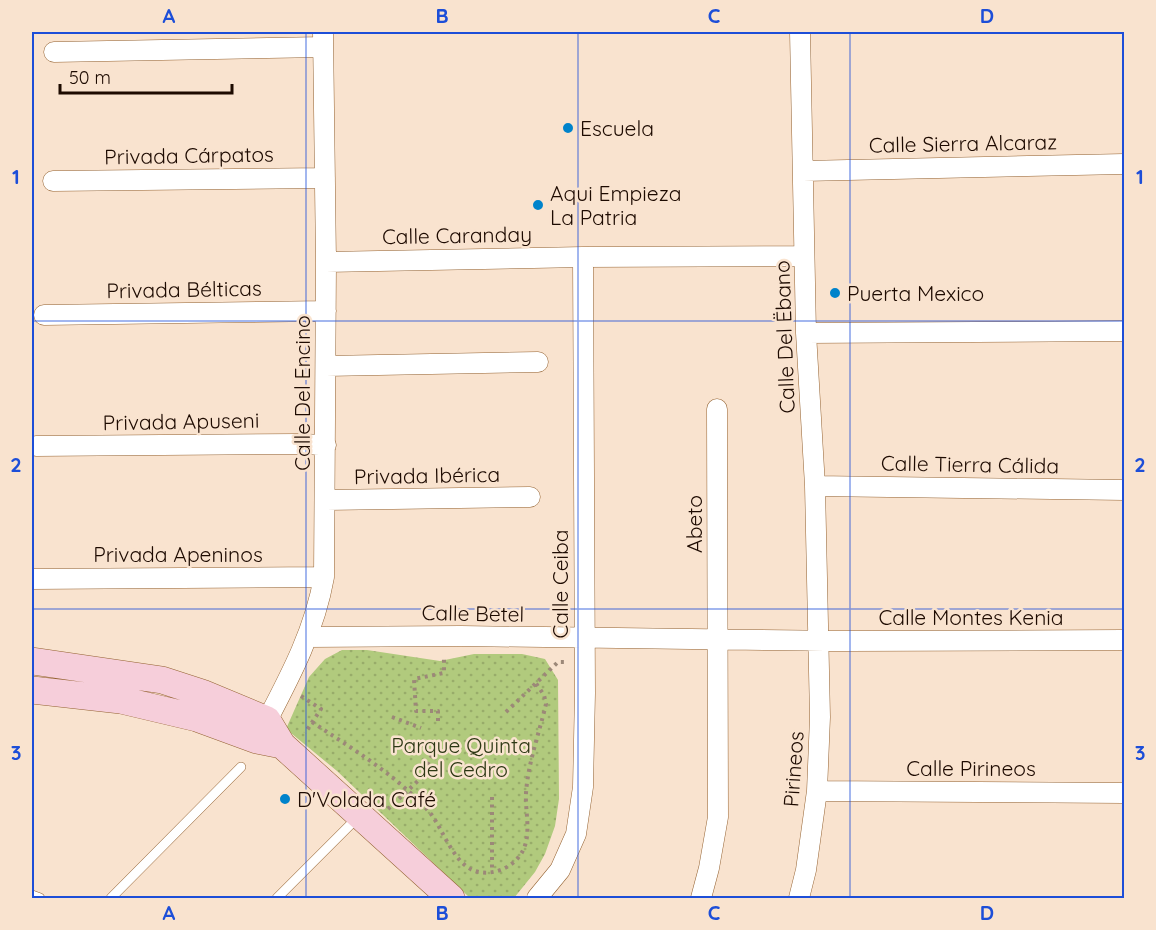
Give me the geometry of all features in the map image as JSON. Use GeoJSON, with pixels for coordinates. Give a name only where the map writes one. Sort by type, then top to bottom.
{"type":"FeatureCollection","features":[{"type":"Feature","properties":{"kind":"street","name":"Calle Del Ëbano"},"geometry":{"type":"LineString","coordinates":[[800,32],[806,333],[814,486],[818,641]]}},
{"type":"Feature","properties":{"kind":"street"},"geometry":{"type":"LineString","coordinates":[[54,52],[323,39]]}},
{"type":"Feature","properties":{"kind":"street","name":"Calle Del Encino"},"geometry":{"type":"LineString","coordinates":[[269,735],[319,606],[324,578],[326,262],[323,39]]}},
{"type":"Feature","properties":{"kind":"street","name":"Calle Sierra Alcaraz"},"geometry":{"type":"LineString","coordinates":[[803,171],[1125,164]]}},
{"type":"Feature","properties":{"kind":"street","name":"Privada Cárpatos"},"geometry":{"type":"LineString","coordinates":[[53,181],[325,178]]}},
{"type":"Feature","properties":{"kind":"street","name":"Calle Caranday"},"geometry":{"type":"LineString","coordinates":[[326,262],[804,256]]}},
{"type":"Feature","properties":{"kind":"street","name":"Calle Ceiba"},"geometry":{"type":"LineString","coordinates":[[537,898],[560,870],[576,834],[583,787],[584,257]]}},
{"type":"Feature","properties":{"kind":"street","name":"Privada Bélticas"},"geometry":{"type":"LineString","coordinates":[[44,315],[326,311]]}},
{"type":"Feature","properties":{"kind":"street"},"geometry":{"type":"LineString","coordinates":[[806,333],[1125,331]]}},
{"type":"Feature","properties":{"kind":"street"},"geometry":{"type":"LineString","coordinates":[[326,366],[538,362]]}},
{"type":"Feature","properties":{"kind":"street","name":"Abeto"},"geometry":{"type":"LineString","coordinates":[[701,898],[718,817],[717,409]]}},
{"type":"Feature","properties":{"kind":"street","name":"Privada Apuseni"},"geometry":{"type":"LineString","coordinates":[[36,446],[326,445]]}},
{"type":"Feature","properties":{"kind":"street","name":"Calle Tierra Cálida"},"geometry":{"type":"LineString","coordinates":[[814,486],[1125,490]]}},
{"type":"Feature","properties":{"kind":"street","name":"Privada Ibérica"},"geometry":{"type":"LineString","coordinates":[[326,500],[530,497]]}},
{"type":"Feature","properties":{"kind":"street","name":"Privada Apeninos"},"geometry":{"type":"LineString","coordinates":[[32,579],[324,578]]}},
{"type":"Feature","properties":{"kind":"street","name":"Calle Betel"},"geometry":{"type":"LineString","coordinates":[[308,637],[461,636],[818,641]]}},
{"type":"Feature","properties":{"kind":"street","name":"Calle Montes Kenia"},"geometry":{"type":"LineString","coordinates":[[818,641],[1125,640]]}},
{"type":"Feature","properties":{"kind":"street","name":"Pirineos"},"geometry":{"type":"LineString","coordinates":[[798,898],[806,870],[817,791],[820,717],[818,641]]}},
{"type":"Feature","properties":{"kind":"street"},"geometry":{"type":"LineString","coordinates":[[32,661],[162,680],[202,693],[269,735],[451,898]]}},
{"type":"Feature","properties":{"kind":"street"},"geometry":{"type":"LineString","coordinates":[[32,690],[121,700],[269,735]]}},
{"type":"Feature","properties":{"kind":"street","name":"Calle Pirineos"},"geometry":{"type":"LineString","coordinates":[[817,791],[1125,793]]}},
{"type":"Feature","properties":{"kind":"lane"},"geometry":{"type":"LineString","coordinates":[[111,898],[241,767]]}},
{"type":"Feature","properties":{"kind":"lane"},"geometry":{"type":"LineString","coordinates":[[277,898],[359,816]]}},
{"type":"Feature","properties":{"kind":"lane"},"geometry":{"type":"LineString","coordinates":[[32,895],[40,898]]}},
{"type":"Feature","properties":{"kind":"path"},"geometry":{"type":"LineString","coordinates":[[438,721],[438,711],[416,711],[414,679],[444,672],[444,654],[461,636]]}},
{"type":"Feature","properties":{"kind":"path"},"geometry":{"type":"LineString","coordinates":[[506,712],[558,662],[585,662]]}},
{"type":"Feature","properties":{"kind":"path"},"geometry":{"type":"LineString","coordinates":[[312,722],[409,790],[433,817],[454,854],[474,871],[492,872],[516,862],[525,847],[526,794],[530,765],[546,705],[544,695],[535,682]]}},
{"type":"Feature","properties":{"kind":"path"},"geometry":{"type":"LineString","coordinates":[[392,717],[421,728]]}},
{"type":"Feature","properties":{"kind":"path"},"geometry":{"type":"LineString","coordinates":[[409,790],[429,765],[434,751]]}},
{"type":"Feature","properties":{"kind":"path"},"geometry":{"type":"LineString","coordinates":[[492,797],[492,872]]}},
{"type":"Feature","properties":{"kind":"green space","name":"Parque Quinta del Cedro"},"geometry":{"type":"Polygon","coordinates":[[[342,650],[367,650],[440,661],[474,654],[522,654],[545,659],[558,680],[559,799],[555,826],[545,854],[535,872],[514,898],[470,898],[337,771],[286,729],[309,677],[325,659],[342,650]]]}},
{"type":"Feature","properties":{"kind":"place","name":"Escuela"},"geometry":{"type":"Point","coordinates":[568,128]}},
{"type":"Feature","properties":{"kind":"place","name":"Aqui Empieza La Patria"},"geometry":{"type":"Point","coordinates":[538,205]}},
{"type":"Feature","properties":{"kind":"place","name":"Puerta Mexico"},"geometry":{"type":"Point","coordinates":[835,293]}},
{"type":"Feature","properties":{"kind":"place","name":"D'Volada Café"},"geometry":{"type":"Point","coordinates":[285,799]}}]}
